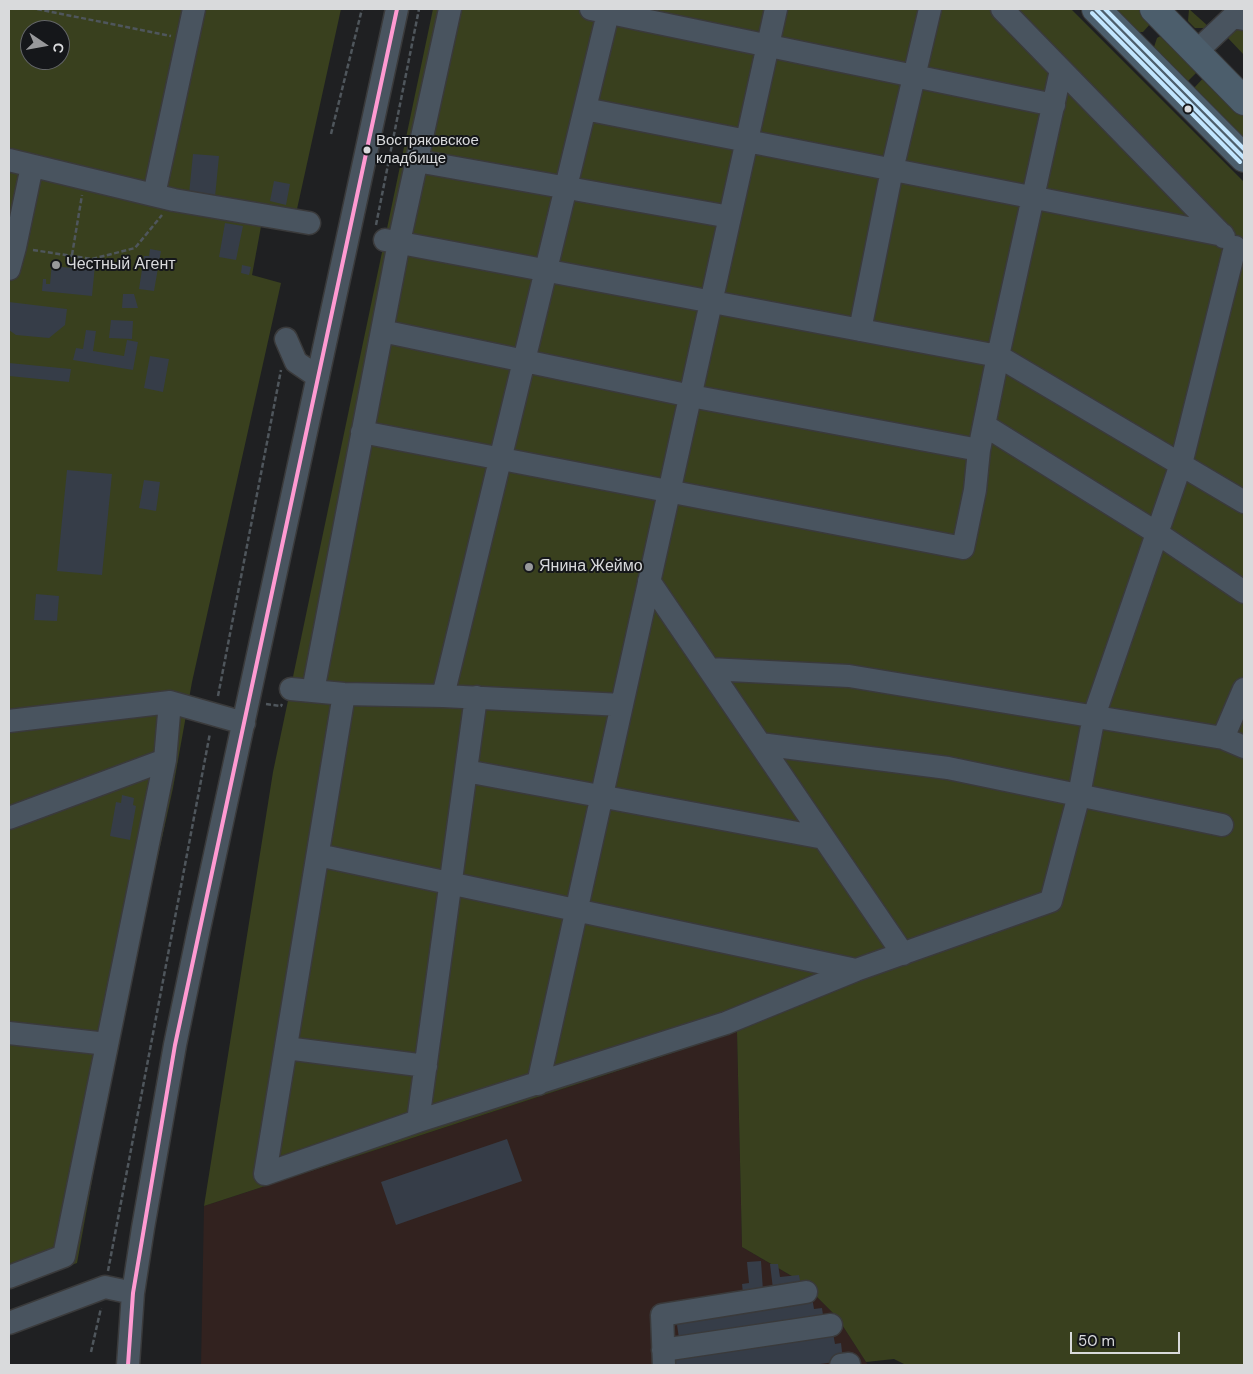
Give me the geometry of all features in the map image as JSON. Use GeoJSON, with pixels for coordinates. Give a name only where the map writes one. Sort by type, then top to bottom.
{"type":"FeatureCollection","features":[{"type":"Feature","properties":{"kind":"main road"},"geometry":{"type":"LineString","coordinates":[[1096,9],[1244,158]]}},
{"type":"Feature","properties":{"kind":"main road"},"geometry":{"type":"LineString","coordinates":[[1154,9],[1244,101]]}},
{"type":"Feature","properties":{"kind":"street"},"geometry":{"type":"LineString","coordinates":[[164,198],[187,39],[194,9]]}},
{"type":"Feature","properties":{"kind":"street"},"geometry":{"type":"LineString","coordinates":[[128,1365],[133,1293],[175,1045],[397,9]]}},
{"type":"Feature","properties":{"kind":"street"},"geometry":{"type":"LineString","coordinates":[[313,691],[382,331],[386,237],[417,161],[450,9]]}},
{"type":"Feature","properties":{"kind":"street"},"geometry":{"type":"LineString","coordinates":[[538,1084],[776,9]]}},
{"type":"Feature","properties":{"kind":"street"},"geometry":{"type":"LineString","coordinates":[[860,330],[892,170],[930,9]]}},
{"type":"Feature","properties":{"kind":"street"},"geometry":{"type":"LineString","coordinates":[[1002,9],[1234,246]]}},
{"type":"Feature","properties":{"kind":"street"},"geometry":{"type":"LineString","coordinates":[[443,696],[585,109],[603,10],[1054,105]]}},
{"type":"Feature","properties":{"kind":"street"},"geometry":{"type":"LineString","coordinates":[[1196,52],[1233,16],[1244,18]]}},
{"type":"Feature","properties":{"kind":"street"},"geometry":{"type":"LineString","coordinates":[[362,432],[963,548],[975,490],[984,424],[1061,70]]}},
{"type":"Feature","properties":{"kind":"street"},"geometry":{"type":"LineString","coordinates":[[585,109],[1033,198],[1234,246]]}},
{"type":"Feature","properties":{"kind":"street"},"geometry":{"type":"LineString","coordinates":[[9,160],[164,198],[309,223]]}},
{"type":"Feature","properties":{"kind":"street"},"geometry":{"type":"LineString","coordinates":[[417,161],[730,217]]}},
{"type":"Feature","properties":{"kind":"street"},"geometry":{"type":"LineString","coordinates":[[9,269],[32,166]]}},
{"type":"Feature","properties":{"kind":"street"},"geometry":{"type":"LineString","coordinates":[[386,237],[546,270],[998,356],[1244,502]]}},
{"type":"Feature","properties":{"kind":"street"},"geometry":{"type":"LineString","coordinates":[[344,694],[265,1174],[418,1121],[726,1023],[856,970],[1051,901],[1079,795],[1094,716],[1181,464],[1234,246]]}},
{"type":"Feature","properties":{"kind":"street"},"geometry":{"type":"LineString","coordinates":[[382,331],[690,396],[979,450]]}},
{"type":"Feature","properties":{"kind":"street"},"geometry":{"type":"LineString","coordinates":[[286,339],[296,362],[318,378]]}},
{"type":"Feature","properties":{"kind":"street"},"geometry":{"type":"LineString","coordinates":[[984,424],[1157,533],[1244,592]]}},
{"type":"Feature","properties":{"kind":"street"},"geometry":{"type":"LineString","coordinates":[[649,581],[903,954]]}},
{"type":"Feature","properties":{"kind":"street"},"geometry":{"type":"LineString","coordinates":[[709,669],[849,676],[1223,738],[1244,748]]}},
{"type":"Feature","properties":{"kind":"street"},"geometry":{"type":"LineString","coordinates":[[290,689],[344,694],[476,697],[622,705]]}},
{"type":"Feature","properties":{"kind":"street"},"geometry":{"type":"LineString","coordinates":[[1223,738],[1244,689]]}},
{"type":"Feature","properties":{"kind":"street"},"geometry":{"type":"LineString","coordinates":[[418,1121],[476,697]]}},
{"type":"Feature","properties":{"kind":"street"},"geometry":{"type":"LineString","coordinates":[[9,721],[170,702],[244,723]]}},
{"type":"Feature","properties":{"kind":"street"},"geometry":{"type":"LineString","coordinates":[[9,1277],[64,1256],[165,760],[170,702]]}},
{"type":"Feature","properties":{"kind":"street"},"geometry":{"type":"LineString","coordinates":[[760,744],[948,768],[1222,825]]}},
{"type":"Feature","properties":{"kind":"street"},"geometry":{"type":"LineString","coordinates":[[9,818],[165,760]]}},
{"type":"Feature","properties":{"kind":"street"},"geometry":{"type":"LineString","coordinates":[[466,771],[824,838]]}},
{"type":"Feature","properties":{"kind":"street"},"geometry":{"type":"LineString","coordinates":[[318,855],[856,970]]}},
{"type":"Feature","properties":{"kind":"street"},"geometry":{"type":"LineString","coordinates":[[9,1033],[107,1044]]}},
{"type":"Feature","properties":{"kind":"street"},"geometry":{"type":"LineString","coordinates":[[286,1048],[426,1066]]}},
{"type":"Feature","properties":{"kind":"street"},"geometry":{"type":"LineString","coordinates":[[9,1323],[105,1287],[133,1293]]}},
{"type":"Feature","properties":{"kind":"street"},"geometry":{"type":"LineString","coordinates":[[806,1292],[662,1315],[664,1357],[831,1325]]}},
{"type":"Feature","properties":{"kind":"path"},"geometry":{"type":"LineString","coordinates":[[37,9],[187,39]]}},
{"type":"Feature","properties":{"kind":"path"},"geometry":{"type":"LineString","coordinates":[[331,134],[362,9]]}},
{"type":"Feature","properties":{"kind":"path"},"geometry":{"type":"LineString","coordinates":[[386,237],[419,9]]}},
{"type":"Feature","properties":{"kind":"path"},"geometry":{"type":"LineString","coordinates":[[72,255],[85,178]]}},
{"type":"Feature","properties":{"kind":"path"},"geometry":{"type":"LineString","coordinates":[[15,247],[92,259],[136,248],[164,198]]}},
{"type":"Feature","properties":{"kind":"path"},"geometry":{"type":"LineString","coordinates":[[91,1352],[286,339]]}},
{"type":"Feature","properties":{"kind":"shaded area"},"geometry":{"type":"Polygon","coordinates":[[[737,1032],[742,1247],[802,1282],[837,1317],[868,1365],[201,1365],[204,1206],[737,1032]]]}},
{"type":"Feature","properties":{"kind":"green space"},"geometry":{"type":"Polygon","coordinates":[[[9,9],[341,9],[297,209],[265,205],[252,275],[281,283],[192,682],[173,788],[119,1033],[77,1263],[9,1288],[9,9]]]}},
{"type":"Feature","properties":{"kind":"green space","name":"Востряковское кладбище"},"geometry":{"type":"Polygon","coordinates":[[[433,9],[1071,9],[1244,182],[1244,1365],[906,1365],[894,1359],[866,1362],[837,1317],[802,1282],[742,1247],[737,1032],[204,1206],[273,772],[433,9]]]}},
{"type":"Feature","properties":{"kind":"green space"},"geometry":{"type":"Polygon","coordinates":[[[1114,9],[1142,9],[1151,23],[1143,32],[1137,32],[1114,9]]]}},
{"type":"Feature","properties":{"kind":"green space"},"geometry":{"type":"Polygon","coordinates":[[[1189,9],[1208,26],[1207,28],[1195,28],[1188,21],[1189,9]]]}},
{"type":"Feature","properties":{"kind":"green space"},"geometry":{"type":"Polygon","coordinates":[[[1239,23],[1244,28],[1244,55],[1227,37],[1239,23]]]}},
{"type":"Feature","properties":{"kind":"green space"},"geometry":{"type":"Polygon","coordinates":[[[1164,34],[1201,68],[1187,82],[1154,47],[1157,38],[1164,34]]]}},
{"type":"Feature","properties":{"kind":"green space"},"geometry":{"type":"Polygon","coordinates":[[[1207,74],[1244,112],[1244,139],[1194,88],[1207,74]]]}},
{"type":"Feature","properties":{"kind":"building"},"geometry":{"type":"Polygon","coordinates":[[[193,154],[219,156],[215,197],[189,194],[193,154]]]}},
{"type":"Feature","properties":{"kind":"building"},"geometry":{"type":"Polygon","coordinates":[[[274,181],[290,184],[286,205],[270,201],[274,181]]]}},
{"type":"Feature","properties":{"kind":"building"},"geometry":{"type":"Polygon","coordinates":[[[225,223],[243,226],[236,260],[219,257],[225,223]]]}},
{"type":"Feature","properties":{"kind":"building"},"geometry":{"type":"Polygon","coordinates":[[[150,249],[161,251],[154,291],[139,289],[144,256],[149,256],[150,249]]]}},
{"type":"Feature","properties":{"kind":"building"},"geometry":{"type":"Polygon","coordinates":[[[52,262],[62,263],[62,267],[84,269],[85,264],[95,265],[92,296],[42,291],[43,279],[46,279],[46,284],[50,284],[52,262]]]}},
{"type":"Feature","properties":{"kind":"building"},"geometry":{"type":"Polygon","coordinates":[[[242,265],[251,267],[249,275],[241,273],[242,265]]]}},
{"type":"Feature","properties":{"kind":"building"},"geometry":{"type":"Polygon","coordinates":[[[123,294],[134,294],[138,308],[122,308],[123,294]]]}},
{"type":"Feature","properties":{"kind":"building"},"geometry":{"type":"Polygon","coordinates":[[[9,302],[67,309],[65,325],[49,338],[16,335],[9,330],[9,302]]]}},
{"type":"Feature","properties":{"kind":"building"},"geometry":{"type":"Polygon","coordinates":[[[111,320],[133,321],[132,339],[109,338],[111,320]]]}},
{"type":"Feature","properties":{"kind":"building"},"geometry":{"type":"Polygon","coordinates":[[[86,330],[96,331],[93,351],[124,356],[127,340],[138,342],[133,370],[73,360],[76,348],[83,349],[86,330]]]}},
{"type":"Feature","properties":{"kind":"building"},"geometry":{"type":"Polygon","coordinates":[[[150,356],[169,359],[163,392],[144,388],[150,356]]]}},
{"type":"Feature","properties":{"kind":"building"},"geometry":{"type":"Polygon","coordinates":[[[9,363],[71,369],[69,382],[9,376],[9,363]]]}},
{"type":"Feature","properties":{"kind":"building"},"geometry":{"type":"Polygon","coordinates":[[[67,470],[112,474],[102,575],[57,571],[67,470]]]}},
{"type":"Feature","properties":{"kind":"building"},"geometry":{"type":"Polygon","coordinates":[[[144,480],[160,482],[156,511],[139,508],[144,480]]]}},
{"type":"Feature","properties":{"kind":"building"},"geometry":{"type":"Polygon","coordinates":[[[36,594],[59,596],[57,621],[34,620],[36,594]]]}},
{"type":"Feature","properties":{"kind":"building"},"geometry":{"type":"Polygon","coordinates":[[[122,795],[134,798],[133,805],[136,806],[130,840],[110,836],[116,802],[121,803],[122,795]]]}},
{"type":"Feature","properties":{"kind":"building"},"geometry":{"type":"Polygon","coordinates":[[[507,1139],[522,1181],[396,1225],[381,1182],[507,1139]]]}},
{"type":"Feature","properties":{"kind":"building"},"geometry":{"type":"Polygon","coordinates":[[[761,1261],[763,1291],[743,1293],[742,1284],[749,1283],[747,1262],[761,1261]]]}},
{"type":"Feature","properties":{"kind":"building"},"geometry":{"type":"Polygon","coordinates":[[[770,1264],[778,1264],[780,1277],[799,1275],[801,1286],[773,1289],[770,1264]]]}},
{"type":"Feature","properties":{"kind":"building"},"geometry":{"type":"Polygon","coordinates":[[[812,1297],[814,1309],[822,1308],[824,1322],[680,1345],[676,1318],[812,1297]]]}},
{"type":"Feature","properties":{"kind":"building"},"geometry":{"type":"Polygon","coordinates":[[[833,1333],[835,1344],[841,1343],[843,1361],[812,1365],[675,1365],[674,1355],[833,1333]]]}},
{"type":"Feature","properties":{"kind":"transit line"},"geometry":{"type":"LineString","coordinates":[[128,1365],[133,1293],[175,1045],[397,9]]}},
{"type":"Feature","properties":{"kind":"transit line"},"geometry":{"type":"LineString","coordinates":[[1096,9],[1244,158]]}},
{"type":"Feature","properties":{"kind":"transit line"},"geometry":{"type":"LineString","coordinates":[[1105,9],[1244,149]]}},
{"type":"Feature","properties":{"kind":"transit line"},"geometry":{"type":"LineString","coordinates":[[1092,13],[1240,162]]}},
{"type":"Feature","properties":{"kind":"place","name":"Востряковское кладбище"},"geometry":{"type":"Point","coordinates":[367,150]}},
{"type":"Feature","properties":{"kind":"place","name":"Честный Агент"},"geometry":{"type":"Point","coordinates":[56,265]}},
{"type":"Feature","properties":{"kind":"place","name":"Янина Жеймо"},"geometry":{"type":"Point","coordinates":[529,567]}}]}
